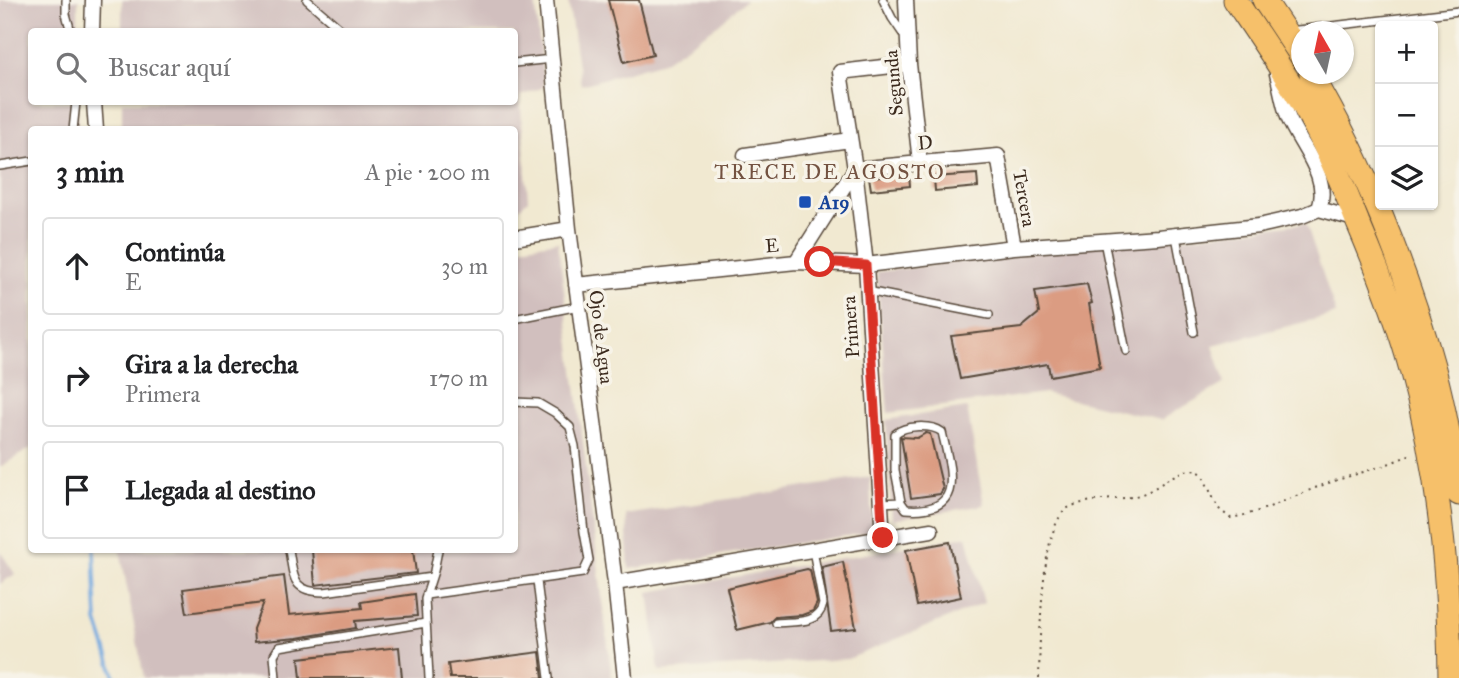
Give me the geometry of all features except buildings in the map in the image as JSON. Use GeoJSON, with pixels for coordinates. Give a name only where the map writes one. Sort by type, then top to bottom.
{"type":"FeatureCollection","features":[{"type":"Feature","properties":{"kind":"highway"},"geometry":{"type":"LineString","coordinates":[[1235,0],[1303,105],[1340,178],[1396,319],[1412,372],[1429,446],[1444,566],[1450,678]]}},
{"type":"Feature","properties":{"kind":"highway"},"geometry":{"type":"LineString","coordinates":[[1264,0],[1291,40]]}},
{"type":"Feature","properties":{"kind":"highway"},"geometry":{"type":"LineString","coordinates":[[1316,84],[1360,168],[1415,310],[1445,414],[1459,494]]}},
{"type":"Feature","properties":{"kind":"street"},"geometry":{"type":"LineString","coordinates":[[92,28],[93,0]]}},
{"type":"Feature","properties":{"kind":"street","name":"Ojo de Agua"},"geometry":{"type":"LineString","coordinates":[[546,0],[569,229],[625,678]]}},
{"type":"Feature","properties":{"kind":"street","name":"Segunda"},"geometry":{"type":"LineString","coordinates":[[906,0],[909,64],[920,162]]}},
{"type":"Feature","properties":{"kind":"street"},"geometry":{"type":"LineString","coordinates":[[1266,45],[1287,116],[1322,183],[1323,198],[1318,209],[1358,220]]}},
{"type":"Feature","properties":{"kind":"street","name":"Primera"},"geometry":{"type":"LineString","coordinates":[[883,538],[866,265],[841,72],[909,64]]}},
{"type":"Feature","properties":{"kind":"street"},"geometry":{"type":"LineString","coordinates":[[94,105],[96,126]]}},
{"type":"Feature","properties":{"kind":"street"},"geometry":{"type":"LineString","coordinates":[[746,155],[850,140]]}},
{"type":"Feature","properties":{"kind":"street","name":"D"},"geometry":{"type":"LineString","coordinates":[[855,169],[998,156]]}},
{"type":"Feature","properties":{"kind":"street","name":"Tercera"},"geometry":{"type":"LineString","coordinates":[[998,156],[1014,247]]}},
{"type":"Feature","properties":{"kind":"street"},"geometry":{"type":"LineString","coordinates":[[796,262],[855,169]]}},
{"type":"Feature","properties":{"kind":"street","name":"E"},"geometry":{"type":"LineString","coordinates":[[576,285],[796,262],[866,265],[1014,247],[1176,235],[1259,226],[1302,216],[1318,209]]}},
{"type":"Feature","properties":{"kind":"street"},"geometry":{"type":"LineString","coordinates":[[518,237],[569,229]]}},
{"type":"Feature","properties":{"kind":"street"},"geometry":{"type":"LineString","coordinates":[[615,583],[931,530]]}},
{"type":"Feature","properties":{"kind":"lane"},"geometry":{"type":"LineString","coordinates":[[66,0],[70,28]]}},
{"type":"Feature","properties":{"kind":"lane"},"geometry":{"type":"LineString","coordinates":[[307,0],[339,28]]}},
{"type":"Feature","properties":{"kind":"lane"},"geometry":{"type":"LineString","coordinates":[[883,0],[908,40]]}},
{"type":"Feature","properties":{"kind":"lane"},"geometry":{"type":"LineString","coordinates":[[1266,45],[1286,31],[1459,11]]}},
{"type":"Feature","properties":{"kind":"lane"},"geometry":{"type":"LineString","coordinates":[[518,63],[552,60]]}},
{"type":"Feature","properties":{"kind":"lane"},"geometry":{"type":"LineString","coordinates":[[73,126],[76,105]]}},
{"type":"Feature","properties":{"kind":"lane"},"geometry":{"type":"LineString","coordinates":[[0,166],[28,162]]}},
{"type":"Feature","properties":{"kind":"lane"},"geometry":{"type":"LineString","coordinates":[[1176,235],[1194,332]]}},
{"type":"Feature","properties":{"kind":"lane"},"geometry":{"type":"LineString","coordinates":[[1104,241],[1126,351]]}},
{"type":"Feature","properties":{"kind":"lane"},"geometry":{"type":"LineString","coordinates":[[867,291],[989,315]]}},
{"type":"Feature","properties":{"kind":"lane"},"geometry":{"type":"LineString","coordinates":[[518,318],[579,306]]}},
{"type":"Feature","properties":{"kind":"lane"},"geometry":{"type":"LineString","coordinates":[[426,594],[583,573],[589,560],[575,446],[570,427],[555,413],[538,403],[518,402]]}},
{"type":"Feature","properties":{"kind":"lane"},"geometry":{"type":"LineString","coordinates":[[936,428],[942,432],[948,461],[951,486],[947,499],[941,505],[918,510],[906,509],[901,502],[895,470],[895,434],[900,430],[936,428]]}},
{"type":"Feature","properties":{"kind":"lane"},"geometry":{"type":"LineString","coordinates":[[881,503],[901,502]]}},
{"type":"Feature","properties":{"kind":"lane"},"geometry":{"type":"LineString","coordinates":[[776,623],[813,619],[822,611],[813,550]]}},
{"type":"Feature","properties":{"kind":"lane"},"geometry":{"type":"LineString","coordinates":[[290,553],[298,585],[307,592],[432,577]]}},
{"type":"Feature","properties":{"kind":"lane"},"geometry":{"type":"LineString","coordinates":[[429,678],[426,594],[438,553]]}},
{"type":"Feature","properties":{"kind":"lane"},"geometry":{"type":"LineString","coordinates":[[537,581],[549,678]]}},
{"type":"Feature","properties":{"kind":"lane"},"geometry":{"type":"LineString","coordinates":[[276,678],[274,655],[279,647],[426,623]]}},
{"type":"Feature","properties":{"kind":"path"},"geometry":{"type":"LineString","coordinates":[[1039,678],[1044,568],[1058,517],[1070,507],[1147,493],[1177,474],[1192,469],[1202,474],[1218,508],[1230,518],[1246,515],[1325,484],[1390,464],[1429,446]]}},
{"type":"Feature","properties":{"kind":"shaded area"},"geometry":{"type":"Polygon","coordinates":[[[0,0],[78,0],[78,28],[28,28],[28,105],[78,105],[78,126],[28,126],[28,450],[0,467],[0,0]]]}},
{"type":"Feature","properties":{"kind":"shaded area"},"geometry":{"type":"Polygon","coordinates":[[[122,0],[535,0],[544,87],[520,96],[528,200],[518,209],[518,126],[122,126],[122,105],[518,105],[518,28],[122,28],[122,0]]]}},
{"type":"Feature","properties":{"kind":"shaded area"},"geometry":{"type":"Polygon","coordinates":[[[568,0],[746,0],[719,24],[663,62],[581,85],[568,0]]]}},
{"type":"Feature","properties":{"kind":"shaded area"},"geometry":{"type":"Polygon","coordinates":[[[1306,223],[1336,314],[1213,345],[1225,383],[1161,420],[1045,393],[888,413],[877,272],[1176,235],[1181,238],[1306,223]]]}},
{"type":"Feature","properties":{"kind":"shaded area"},"geometry":{"type":"Polygon","coordinates":[[[558,241],[612,678],[144,678],[121,553],[518,553],[518,248],[558,241]]]}},
{"type":"Feature","properties":{"kind":"shaded area"},"geometry":{"type":"Polygon","coordinates":[[[967,408],[984,505],[892,520],[886,420],[967,408]]]}},
{"type":"Feature","properties":{"kind":"shaded area"},"geometry":{"type":"Polygon","coordinates":[[[870,477],[872,532],[629,569],[626,515],[870,477]]]}},
{"type":"Feature","properties":{"kind":"shaded area"},"geometry":{"type":"Polygon","coordinates":[[[967,536],[984,603],[848,659],[659,671],[649,592],[967,536]]]}},
{"type":"Feature","properties":{"kind":"shaded area"},"geometry":{"type":"Polygon","coordinates":[[[0,551],[15,574],[0,584],[0,551]]]}},
{"type":"Feature","properties":{"kind":"waterway"},"geometry":{"type":"LineString","coordinates":[[94,553],[97,621],[115,678]]}},
{"type":"Feature","properties":{"kind":"place","name":"A19"},"geometry":{"type":"Point","coordinates":[805,202]}},
{"type":"Feature","properties":{"kind":"district","name":"TRECE DE AGOSTO"},"geometry":{"type":"Point","coordinates":[830,172]}},
{"type":"Feature","properties":{"kind":"route"},"geometry":{"type":"LineString","coordinates":[[820,262],[866,265],[883,538]]}}]}
